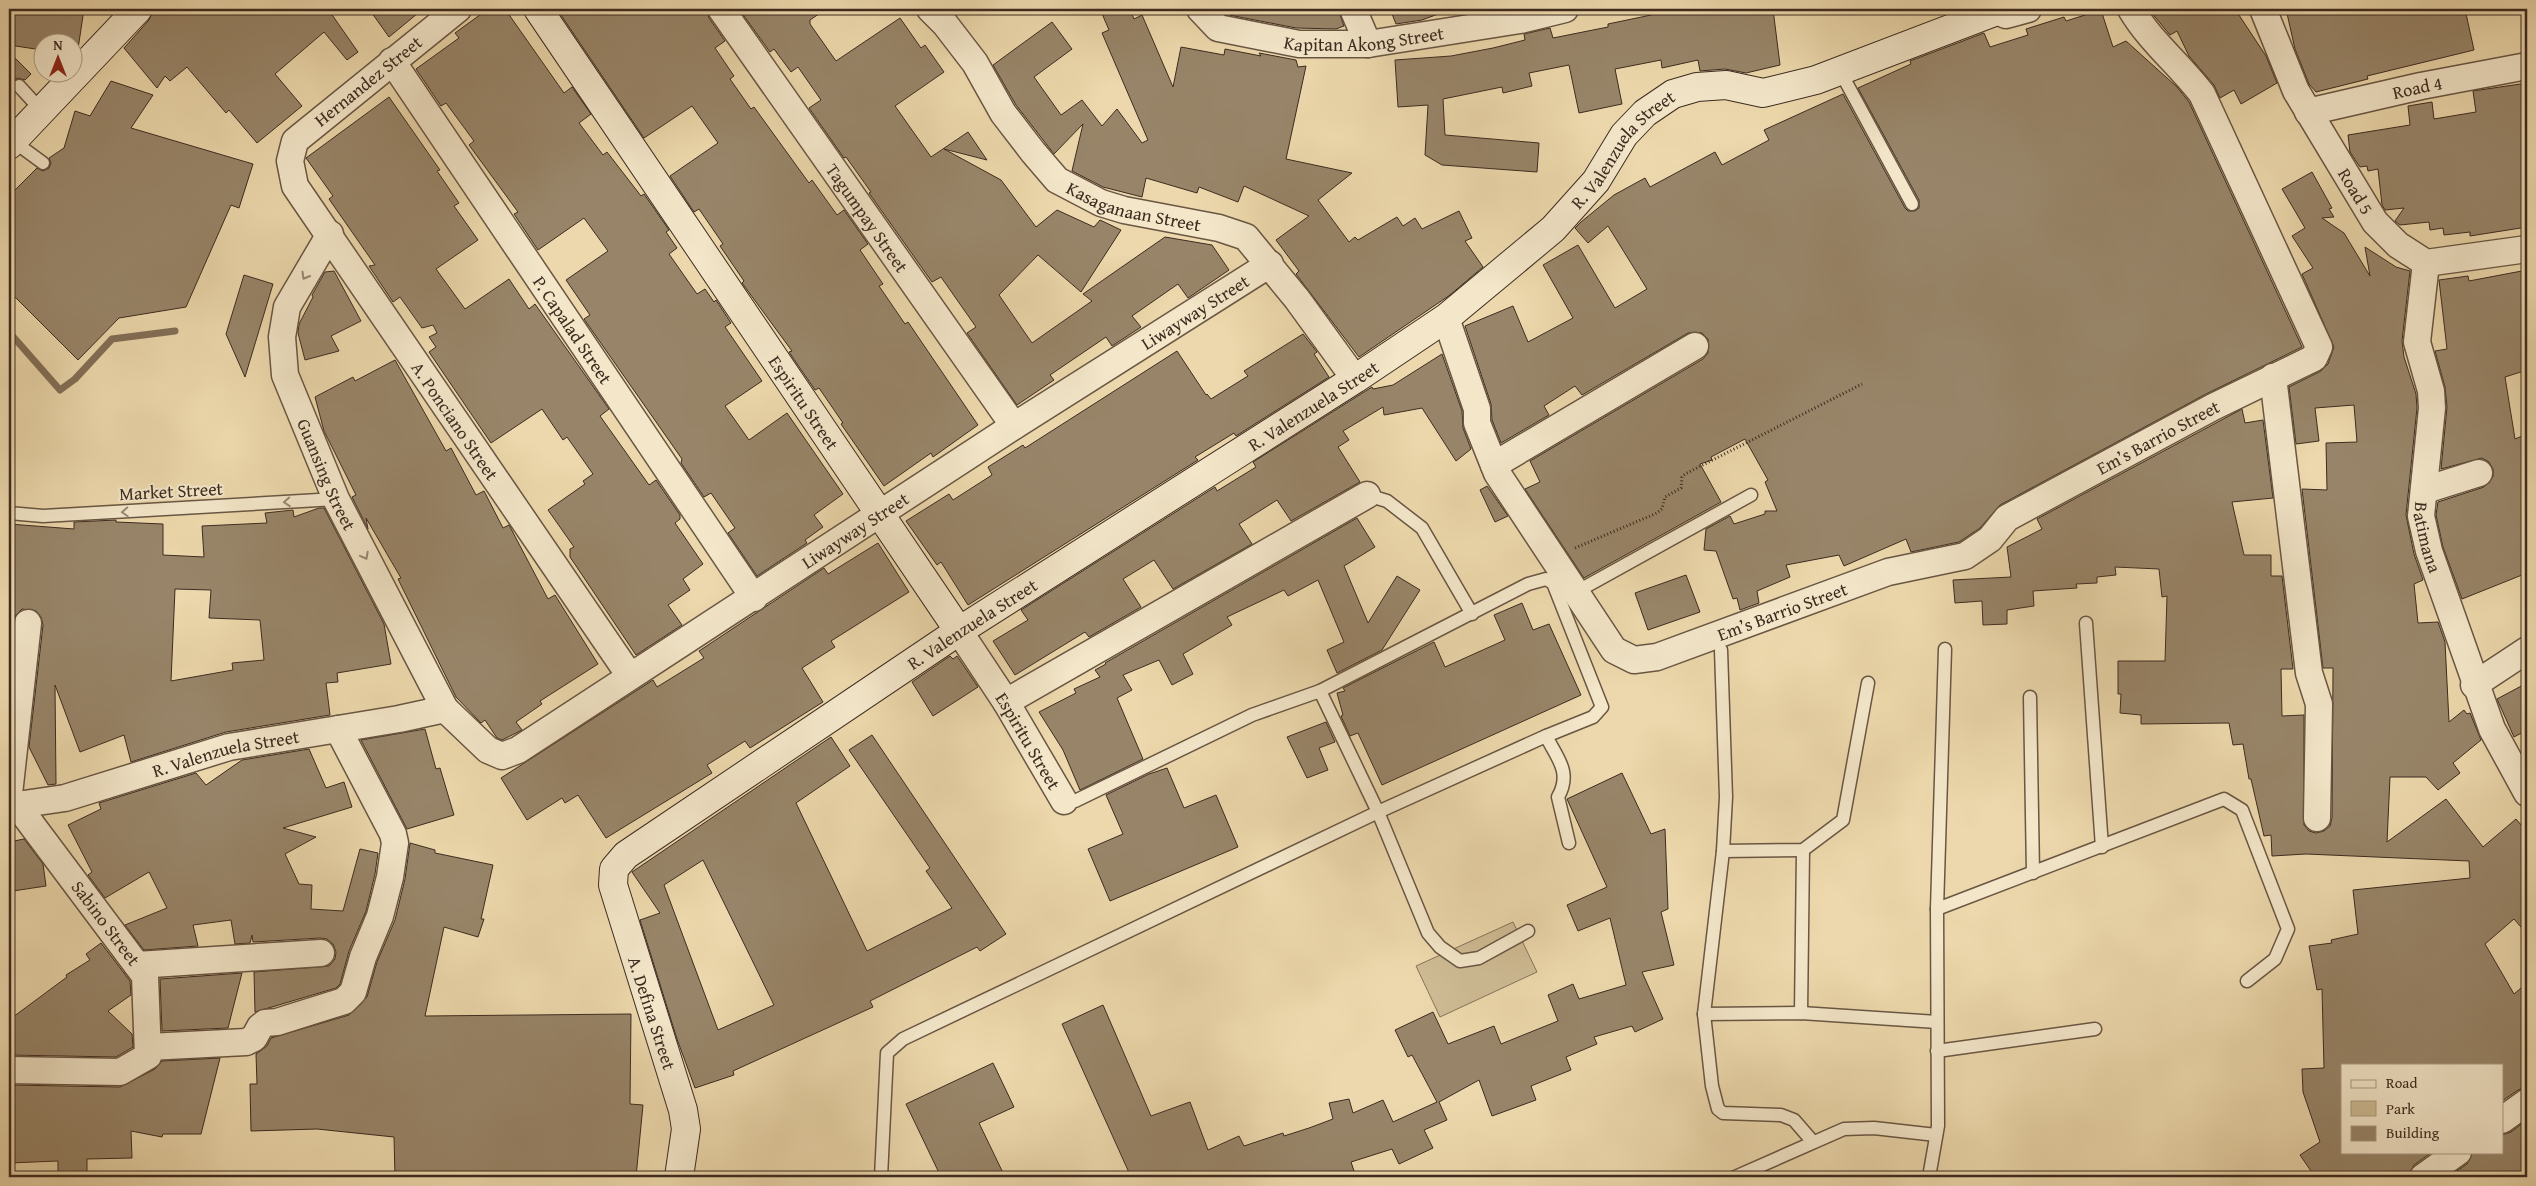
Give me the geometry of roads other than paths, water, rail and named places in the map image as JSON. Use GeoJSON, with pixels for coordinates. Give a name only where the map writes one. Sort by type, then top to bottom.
{"type":"FeatureCollection","features":[{"type":"Feature","properties":{"kind":"street"},"geometry":{"type":"LineString","coordinates":[[11,143],[138,9]]}},
{"type":"Feature","properties":{"kind":"street","name":"Hernandez Street"},"geometry":{"type":"LineString","coordinates":[[290,161],[295,141],[458,9]]}},
{"type":"Feature","properties":{"kind":"street","name":"Espiritu Street"},"geometry":{"type":"LineString","coordinates":[[538,9],[959,631],[1006,702],[1064,801]]}},
{"type":"Feature","properties":{"kind":"street","name":"Tagumpay Street"},"geometry":{"type":"LineString","coordinates":[[721,9],[1014,426]]}},
{"type":"Feature","properties":{"kind":"street","name":"Kasaganaan Street"},"geometry":{"type":"LineString","coordinates":[[930,9],[946,24],[975,63],[1003,113],[1032,152],[1057,180],[1101,203],[1124,210],[1219,228],[1246,238],[1270,264],[1355,379]]}},
{"type":"Feature","properties":{"kind":"street","name":"Kapitan Akong Street"},"geometry":{"type":"LineString","coordinates":[[1200,9],[1218,28],[1300,44],[1368,44],[1518,14],[1565,9]]}},
{"type":"Feature","properties":{"kind":"street"},"geometry":{"type":"LineString","coordinates":[[1353,9],[1368,44]]}},
{"type":"Feature","properties":{"kind":"street"},"geometry":{"type":"LineString","coordinates":[[1996,10],[2006,15],[2028,9]]}},
{"type":"Feature","properties":{"kind":"street","name":"Em’s Barrio Street"},"geometry":{"type":"LineString","coordinates":[[1576,592],[1614,650],[1634,660],[1657,658],[1888,572],[1965,556],[1990,539],[2007,518],[2273,377],[2314,358],[2319,347],[2202,94],[2184,70],[2155,42],[2131,9]]}},
{"type":"Feature","properties":{"kind":"street","name":"Road 5"},"geometry":{"type":"LineString","coordinates":[[2262,9],[2296,91],[2374,222],[2398,245],[2426,263]]}},
{"type":"Feature","properties":{"kind":"street","name":"R. Valenzuela Street"},"geometry":{"type":"LineString","coordinates":[[626,855],[959,631],[1355,379],[1446,318],[1553,229],[1596,181],[1624,135],[1645,113],[1673,94],[1697,87],[1726,85],[1763,92],[1816,80],[1996,10]]}},
{"type":"Feature","properties":{"kind":"street","name":"P. Capalad Street"},"geometry":{"type":"LineString","coordinates":[[392,61],[754,598]]}},
{"type":"Feature","properties":{"kind":"street","name":"Road 4"},"geometry":{"type":"LineString","coordinates":[[2308,112],[2421,86],[2527,66]]}},
{"type":"Feature","properties":{"kind":"street","name":"A. Ponciano Street"},"geometry":{"type":"LineString","coordinates":[[290,161],[295,186],[330,234],[630,676]]}},
{"type":"Feature","properties":{"kind":"street","name":"Guansing Street"},"geometry":{"type":"LineString","coordinates":[[330,234],[287,307],[282,337],[285,375],[336,499],[445,709]]}},
{"type":"Feature","properties":{"kind":"street"},"geometry":{"type":"LineString","coordinates":[[2426,263],[2527,248]]}},
{"type":"Feature","properties":{"kind":"street","name":"Batimana"},"geometry":{"type":"LineString","coordinates":[[2426,263],[2417,342],[2431,391],[2432,408],[2421,516],[2429,551],[2474,685],[2492,729],[2527,793]]}},
{"type":"Feature","properties":{"kind":"street","name":"Liwayway Street"},"geometry":{"type":"LineString","coordinates":[[445,709],[488,750],[502,756],[518,750],[630,676],[754,598],[1014,426],[1270,264]]}},
{"type":"Feature","properties":{"kind":"street"},"geometry":{"type":"LineString","coordinates":[[1446,318],[1477,409],[1478,423],[1497,473],[1576,592]]}},
{"type":"Feature","properties":{"kind":"street"},"geometry":{"type":"LineString","coordinates":[[1494,465],[1695,346]]}},
{"type":"Feature","properties":{"kind":"street"},"geometry":{"type":"LineString","coordinates":[[2273,377],[2308,673],[2319,704],[2317,818]]}},
{"type":"Feature","properties":{"kind":"street"},"geometry":{"type":"LineString","coordinates":[[2425,490],[2479,473]]}},
{"type":"Feature","properties":{"kind":"street"},"geometry":{"type":"LineString","coordinates":[[1006,702],[1367,495]]}},
{"type":"Feature","properties":{"kind":"street"},"geometry":{"type":"LineString","coordinates":[[11,801],[28,623]]}},
{"type":"Feature","properties":{"kind":"street"},"geometry":{"type":"LineString","coordinates":[[2474,685],[2527,650]]}},
{"type":"Feature","properties":{"kind":"street","name":"R. Valenzuela Street"},"geometry":{"type":"LineString","coordinates":[[11,801],[64,798],[229,747],[445,709]]}},
{"type":"Feature","properties":{"kind":"street"},"geometry":{"type":"LineString","coordinates":[[9,1070],[120,1072],[148,1056],[148,1047],[246,1042],[254,1038],[260,1027],[265,1024],[344,1001],[353,992],[363,956],[380,916],[390,877],[395,843],[393,834],[371,790],[338,729]]}},
{"type":"Feature","properties":{"kind":"street","name":"Sabino Street"},"geometry":{"type":"LineString","coordinates":[[11,801],[145,976],[148,1047]]}},
{"type":"Feature","properties":{"kind":"street","name":"A. Defina Street"},"geometry":{"type":"LineString","coordinates":[[626,855],[614,869],[613,885],[683,1110],[686,1130],[680,1177]]}},
{"type":"Feature","properties":{"kind":"street"},"geometry":{"type":"LineString","coordinates":[[137,965],[322,953]]}},
{"type":"Feature","properties":{"kind":"street"},"geometry":{"type":"LineString","coordinates":[[2504,1119],[2527,1102]]}},
{"type":"Feature","properties":{"kind":"street"},"geometry":{"type":"LineString","coordinates":[[2423,1177],[2455,1154]]}},
{"type":"Feature","properties":{"kind":"lane"},"geometry":{"type":"LineString","coordinates":[[1840,71],[1912,204]]}},
{"type":"Feature","properties":{"kind":"lane"},"geometry":{"type":"LineString","coordinates":[[19,86],[41,110]]}},
{"type":"Feature","properties":{"kind":"lane"},"geometry":{"type":"LineString","coordinates":[[11,143],[43,163]]}},
{"type":"Feature","properties":{"kind":"lane"},"geometry":{"type":"LineString","coordinates":[[1367,495],[1387,502],[1422,528],[1472,614]]}},
{"type":"Feature","properties":{"kind":"lane"},"geometry":{"type":"LineString","coordinates":[[1576,592],[1750,495]]}},
{"type":"Feature","properties":{"kind":"lane","name":"Market Street"},"geometry":{"type":"LineString","coordinates":[[9,513],[43,516],[336,499]]}},
{"type":"Feature","properties":{"kind":"lane"},"geometry":{"type":"LineString","coordinates":[[881,1177],[887,1053],[902,1039],[1378,812],[1546,736],[1593,717],[1602,707],[1553,583],[1546,579],[1528,584],[1320,691],[1252,715],[1075,801],[1064,801]]}},
{"type":"Feature","properties":{"kind":"lane"},"geometry":{"type":"LineString","coordinates":[[2086,623],[2102,847]]}},
{"type":"Feature","properties":{"kind":"lane"},"geometry":{"type":"LineString","coordinates":[[1929,1177],[1938,1126],[1936,909],[1945,649]]}},
{"type":"Feature","properties":{"kind":"lane"},"geometry":{"type":"LineString","coordinates":[[1721,650],[1726,797],[1723,851],[1704,1014],[1712,1086],[1718,1109],[1728,1114],[1781,1115],[1794,1120],[1813,1142]]}},
{"type":"Feature","properties":{"kind":"lane"},"geometry":{"type":"LineString","coordinates":[[1723,851],[1803,850],[1843,820],[1868,683]]}},
{"type":"Feature","properties":{"kind":"lane"},"geometry":{"type":"LineString","coordinates":[[1320,691],[1378,812],[1428,933],[1440,948],[1460,961],[1468,961],[1479,958],[1528,931]]}},
{"type":"Feature","properties":{"kind":"lane"},"geometry":{"type":"LineString","coordinates":[[2030,697],[2033,873]]}},
{"type":"Feature","properties":{"kind":"lane"},"geometry":{"type":"LineString","coordinates":[[1546,736],[1566,775],[1564,786],[1558,796],[1570,843]]}},
{"type":"Feature","properties":{"kind":"lane"},"geometry":{"type":"LineString","coordinates":[[1936,909],[2224,799],[2242,810],[2288,928],[2275,959],[2247,981]]}},
{"type":"Feature","properties":{"kind":"lane"},"geometry":{"type":"LineString","coordinates":[[1801,1013],[1803,850]]}},
{"type":"Feature","properties":{"kind":"lane"},"geometry":{"type":"LineString","coordinates":[[1704,1014],[1801,1013],[1937,1022]]}},
{"type":"Feature","properties":{"kind":"lane"},"geometry":{"type":"LineString","coordinates":[[1937,1052],[2095,1029]]}},
{"type":"Feature","properties":{"kind":"lane"},"geometry":{"type":"LineString","coordinates":[[1734,1177],[1844,1129],[1874,1128],[1936,1135]]}},
{"type":"Feature","properties":{"kind":"waterway"},"geometry":{"type":"LineString","coordinates":[[9,332],[60,390],[75,379],[112,339],[175,331]]}}]}
